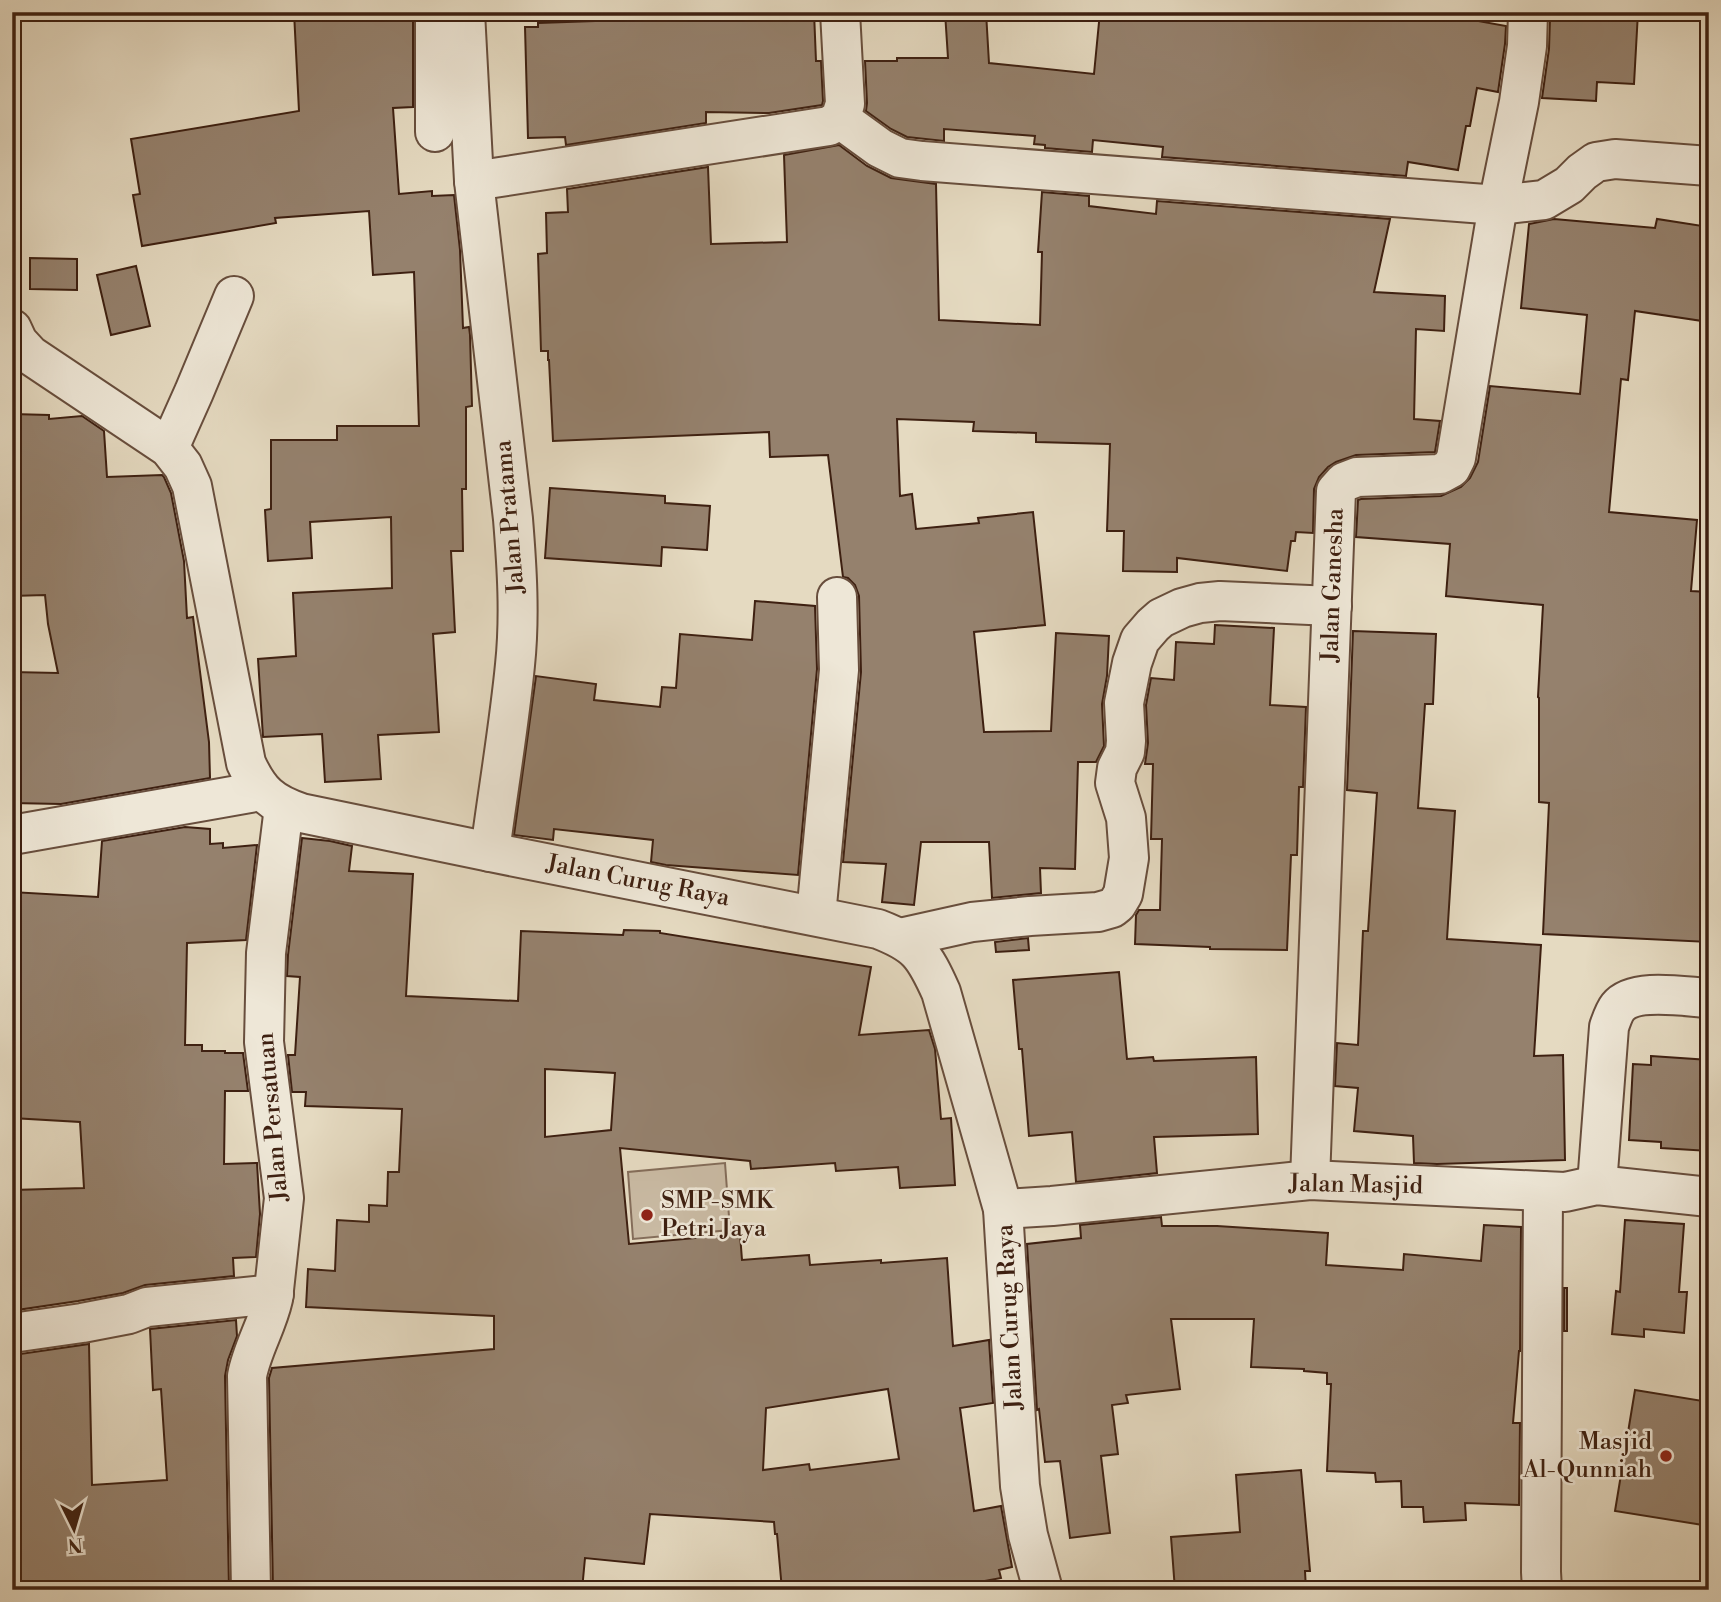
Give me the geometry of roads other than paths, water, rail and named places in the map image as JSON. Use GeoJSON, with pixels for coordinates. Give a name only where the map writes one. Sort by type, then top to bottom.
{"type":"FeatureCollection","features":[{"type":"Feature","properties":{"kind":"street"},"geometry":{"type":"LineString","coordinates":[[435,12],[435,132]]}},
{"type":"Feature","properties":{"kind":"street","name":"Jalan Pratama"},"geometry":{"type":"LineString","coordinates":[[465,12],[474,181],[517,570],[515,663],[489,852]]}},
{"type":"Feature","properties":{"kind":"street"},"geometry":{"type":"LineString","coordinates":[[474,181],[829,126],[840,119],[845,104],[840,12]]}},
{"type":"Feature","properties":{"kind":"street","name":"Jalan Ganesha"},"geometry":{"type":"LineString","coordinates":[[1310,1180],[1336,491],[1343,482],[1357,477],[1440,474],[1451,468],[1456,458],[1498,205],[1519,102],[1527,46],[1528,12]]}},
{"type":"Feature","properties":{"kind":"street"},"geometry":{"type":"LineString","coordinates":[[840,119],[880,148],[900,158],[922,161],[1498,205],[1544,200],[1569,185],[1596,162],[1615,159],[1709,166]]}},
{"type":"Feature","properties":{"kind":"street"},"geometry":{"type":"LineString","coordinates":[[169,448],[234,296]]}},
{"type":"Feature","properties":{"kind":"street"},"geometry":{"type":"LineString","coordinates":[[14,337],[30,355],[169,448],[183,466],[192,486],[246,763],[253,779],[273,799]]}},
{"type":"Feature","properties":{"kind":"street"},"geometry":{"type":"LineString","coordinates":[[816,916],[839,670],[837,597]]}},
{"type":"Feature","properties":{"kind":"street"},"geometry":{"type":"LineString","coordinates":[[900,938],[972,922],[1098,912],[1112,908],[1123,894],[1129,858],[1126,817],[1115,783],[1117,768],[1125,752],[1124,703],[1140,640],[1161,618],[1200,603],[1220,601],[1332,606]]}},
{"type":"Feature","properties":{"kind":"street"},"geometry":{"type":"LineString","coordinates":[[12,835],[273,799]]}},
{"type":"Feature","properties":{"kind":"street","name":"Jalan Curug Raya"},"geometry":{"type":"LineString","coordinates":[[273,799],[301,813],[878,929],[900,938],[917,950],[931,969],[941,992],[1003,1209],[1020,1486],[1028,1535],[1043,1590]]}},
{"type":"Feature","properties":{"kind":"street","name":"Jalan Persatuan"},"geometry":{"type":"LineString","coordinates":[[251,1590],[247,1376],[253,1351],[274,1294],[284,1198],[264,1042],[273,799]]}},
{"type":"Feature","properties":{"kind":"street"},"geometry":{"type":"LineString","coordinates":[[1597,1185],[1608,1027],[1618,1007],[1627,1000],[1645,995],[1709,998]]}},
{"type":"Feature","properties":{"kind":"street","name":"Jalan Masjid"},"geometry":{"type":"LineString","coordinates":[[1003,1209],[1310,1180],[1566,1192],[1597,1185],[1709,1197]]}},
{"type":"Feature","properties":{"kind":"street"},"geometry":{"type":"LineString","coordinates":[[1542,1590],[1543,1191]]}},
{"type":"Feature","properties":{"kind":"street"},"geometry":{"type":"LineString","coordinates":[[12,1333],[129,1314],[147,1307],[274,1294]]}},
{"type":"Feature","properties":{"kind":"place","name":"SMP-SMK Petri Jaya"},"geometry":{"type":"Point","coordinates":[647,1215]}},
{"type":"Feature","properties":{"kind":"place","name":"Masjid Al-Qunniah"},"geometry":{"type":"Point","coordinates":[1666,1456]}}]}
